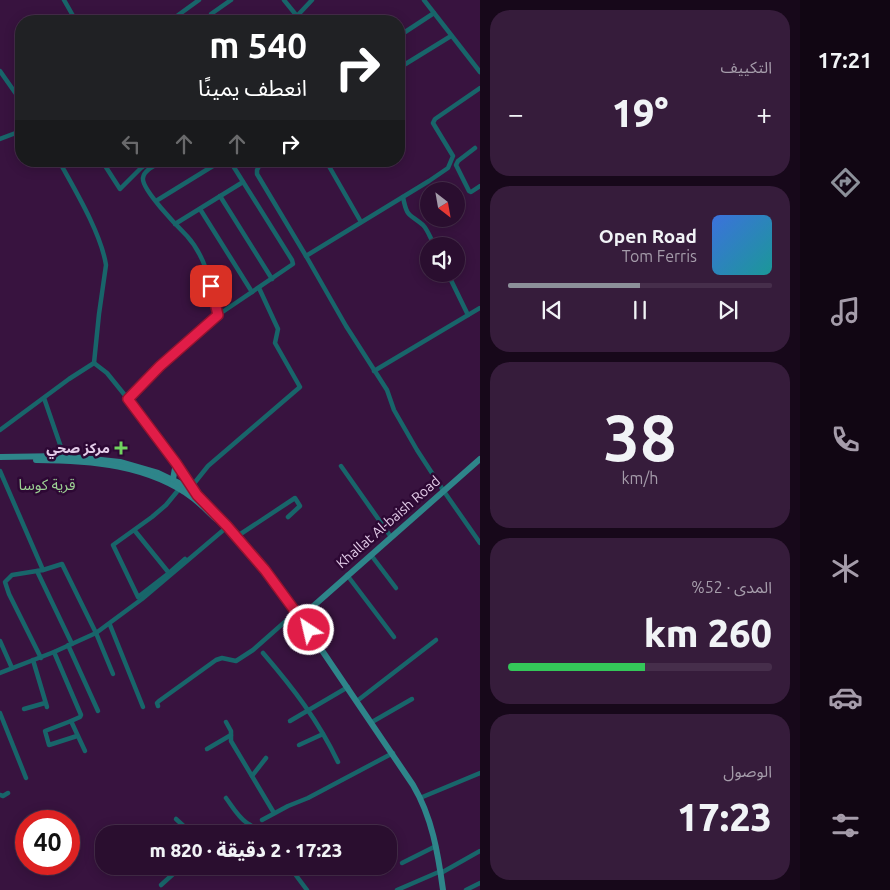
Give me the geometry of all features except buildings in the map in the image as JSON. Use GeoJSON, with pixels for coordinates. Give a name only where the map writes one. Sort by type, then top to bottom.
{"type":"FeatureCollection","features":[{"type":"Feature","properties":{"kind":"street"},"geometry":{"type":"LineString","coordinates":[[64,0],[73,15]]}},
{"type":"Feature","properties":{"kind":"street"},"geometry":{"type":"LineString","coordinates":[[178,15],[199,0]]}},
{"type":"Feature","properties":{"kind":"street"},"geometry":{"type":"LineString","coordinates":[[211,15],[231,0]]}},
{"type":"Feature","properties":{"kind":"street"},"geometry":{"type":"LineString","coordinates":[[284,0],[296,15]]}},
{"type":"Feature","properties":{"kind":"street"},"geometry":{"type":"LineString","coordinates":[[298,15],[312,0]]}},
{"type":"Feature","properties":{"kind":"street"},"geometry":{"type":"LineString","coordinates":[[424,0],[480,72]]}},
{"type":"Feature","properties":{"kind":"street"},"geometry":{"type":"LineString","coordinates":[[405,32],[434,13]]}},
{"type":"Feature","properties":{"kind":"street"},"geometry":{"type":"LineString","coordinates":[[405,64],[451,36]]}},
{"type":"Feature","properties":{"kind":"street"},"geometry":{"type":"LineString","coordinates":[[0,71],[15,93]]}},
{"type":"Feature","properties":{"kind":"street"},"geometry":{"type":"LineString","coordinates":[[306,256],[429,181],[450,164],[453,156],[434,122],[480,88]]}},
{"type":"Feature","properties":{"kind":"street"},"geometry":{"type":"LineString","coordinates":[[0,139],[15,133]]}},
{"type":"Feature","properties":{"kind":"street"},"geometry":{"type":"LineString","coordinates":[[475,148],[458,161],[456,165],[470,192],[480,186]]}},
{"type":"Feature","properties":{"kind":"street"},"geometry":{"type":"LineString","coordinates":[[0,430],[94,363],[106,265],[92,223],[62,167]]}},
{"type":"Feature","properties":{"kind":"street"},"geometry":{"type":"LineString","coordinates":[[106,167],[120,188],[142,167]]}},
{"type":"Feature","properties":{"kind":"street"},"geometry":{"type":"LineString","coordinates":[[153,167],[146,171],[142,179],[156,202],[192,243],[204,262],[218,315]]}},
{"type":"Feature","properties":{"kind":"street"},"geometry":{"type":"LineString","coordinates":[[156,202],[211,167]]}},
{"type":"Feature","properties":{"kind":"street"},"geometry":{"type":"LineString","coordinates":[[128,399],[160,366],[218,315],[292,265],[292,262],[234,167]]}},
{"type":"Feature","properties":{"kind":"street"},"geometry":{"type":"LineString","coordinates":[[259,167],[257,174],[346,326],[387,390],[394,410],[417,450],[480,543]]}},
{"type":"Feature","properties":{"kind":"street"},"geometry":{"type":"LineString","coordinates":[[329,167],[361,222]]}},
{"type":"Feature","properties":{"kind":"street"},"geometry":{"type":"LineString","coordinates":[[175,224],[243,182]]}},
{"type":"Feature","properties":{"kind":"street"},"geometry":{"type":"LineString","coordinates":[[220,196],[272,279]]}},
{"type":"Feature","properties":{"kind":"street"},"geometry":{"type":"LineString","coordinates":[[403,197],[406,211],[412,219],[424,227],[430,237]]}},
{"type":"Feature","properties":{"kind":"street"},"geometry":{"type":"LineString","coordinates":[[200,209],[252,292]]}},
{"type":"Feature","properties":{"kind":"street"},"geometry":{"type":"LineString","coordinates":[[452,282],[468,316]]}},
{"type":"Feature","properties":{"kind":"street"},"geometry":{"type":"LineString","coordinates":[[192,486],[208,466],[300,387],[275,343],[278,329],[259,288]]}},
{"type":"Feature","properties":{"kind":"street"},"geometry":{"type":"LineString","coordinates":[[374,371],[480,308]]}},
{"type":"Feature","properties":{"kind":"street"},"geometry":{"type":"LineString","coordinates":[[94,363],[107,373],[128,399],[176,463],[197,495],[226,528]]}},
{"type":"Feature","properties":{"kind":"street"},"geometry":{"type":"LineString","coordinates":[[44,398],[64,456]]}},
{"type":"Feature","properties":{"kind":"street"},"geometry":{"type":"LineString","coordinates":[[0,456],[64,456],[158,472],[173,479],[234,535],[265,570],[309,630],[393,753],[420,798],[428,816],[436,846],[443,890]]}},
{"type":"Feature","properties":{"kind":"street"},"geometry":{"type":"LineString","coordinates":[[0,461],[77,459]]}},
{"type":"Feature","properties":{"kind":"street","name":"Khallat Al-baish Road"},"geometry":{"type":"LineString","coordinates":[[314,606],[480,459]]}},
{"type":"Feature","properties":{"kind":"street"},"geometry":{"type":"LineString","coordinates":[[173,479],[176,463]]}},
{"type":"Feature","properties":{"kind":"street"},"geometry":{"type":"LineString","coordinates":[[341,466],[391,538]]}},
{"type":"Feature","properties":{"kind":"street"},"geometry":{"type":"LineString","coordinates":[[135,468],[197,495]]}},
{"type":"Feature","properties":{"kind":"street"},"geometry":{"type":"LineString","coordinates":[[0,471],[43,570]]}},
{"type":"Feature","properties":{"kind":"street"},"geometry":{"type":"LineString","coordinates":[[181,487],[166,506],[135,531],[113,545],[137,597],[185,559]]}},
{"type":"Feature","properties":{"kind":"street"},"geometry":{"type":"LineString","coordinates":[[234,535],[295,498],[300,506],[288,517]]}},
{"type":"Feature","properties":{"kind":"street"},"geometry":{"type":"LineString","coordinates":[[0,673],[54,652],[110,625],[226,528]]}},
{"type":"Feature","properties":{"kind":"street"},"geometry":{"type":"LineString","coordinates":[[135,531],[169,573]]}},
{"type":"Feature","properties":{"kind":"street"},"geometry":{"type":"LineString","coordinates":[[371,555],[396,588]]}},
{"type":"Feature","properties":{"kind":"street"},"geometry":{"type":"LineString","coordinates":[[40,658],[5,584],[10,576],[43,570],[62,564],[96,633],[113,674]]}},
{"type":"Feature","properties":{"kind":"street"},"geometry":{"type":"LineString","coordinates":[[37,571],[98,711]]}},
{"type":"Feature","properties":{"kind":"street"},"geometry":{"type":"LineString","coordinates":[[347,575],[394,637]]}},
{"type":"Feature","properties":{"kind":"street"},"geometry":{"type":"LineString","coordinates":[[158,706],[157,703],[159,701],[216,660],[222,658],[236,660],[253,650],[296,612],[306,611],[314,606]]}},
{"type":"Feature","properties":{"kind":"street"},"geometry":{"type":"LineString","coordinates":[[309,630],[309,618],[314,606]]}},
{"type":"Feature","properties":{"kind":"street"},"geometry":{"type":"LineString","coordinates":[[110,625],[143,707]]}},
{"type":"Feature","properties":{"kind":"street"},"geometry":{"type":"LineString","coordinates":[[357,701],[436,640]]}},
{"type":"Feature","properties":{"kind":"street"},"geometry":{"type":"LineString","coordinates":[[0,641],[12,668]]}},
{"type":"Feature","properties":{"kind":"street"},"geometry":{"type":"LineString","coordinates":[[54,652],[81,715],[45,731],[49,745],[77,736]]}},
{"type":"Feature","properties":{"kind":"street"},"geometry":{"type":"LineString","coordinates":[[263,653],[310,710],[338,762]]}},
{"type":"Feature","properties":{"kind":"street"},"geometry":{"type":"LineString","coordinates":[[0,657],[6,654]]}},
{"type":"Feature","properties":{"kind":"street"},"geometry":{"type":"LineString","coordinates":[[24,709],[46,705],[33,660]]}},
{"type":"Feature","properties":{"kind":"street"},"geometry":{"type":"LineString","coordinates":[[290,722],[348,687]]}},
{"type":"Feature","properties":{"kind":"street"},"geometry":{"type":"LineString","coordinates":[[372,722],[412,699]]}},
{"type":"Feature","properties":{"kind":"street"},"geometry":{"type":"LineString","coordinates":[[0,713],[26,778]]}},
{"type":"Feature","properties":{"kind":"street"},"geometry":{"type":"LineString","coordinates":[[71,721],[85,751]]}},
{"type":"Feature","properties":{"kind":"street"},"geometry":{"type":"LineString","coordinates":[[226,722],[231,731],[231,741],[274,813]]}},
{"type":"Feature","properties":{"kind":"street"},"geometry":{"type":"LineString","coordinates":[[299,745],[323,734]]}},
{"type":"Feature","properties":{"kind":"street"},"geometry":{"type":"LineString","coordinates":[[207,749],[230,735]]}},
{"type":"Feature","properties":{"kind":"street"},"geometry":{"type":"LineString","coordinates":[[262,820],[393,753]]}},
{"type":"Feature","properties":{"kind":"street"},"geometry":{"type":"LineString","coordinates":[[252,776],[266,758]]}},
{"type":"Feature","properties":{"kind":"street"},"geometry":{"type":"LineString","coordinates":[[420,798],[480,773]]}},
{"type":"Feature","properties":{"kind":"street"},"geometry":{"type":"LineString","coordinates":[[0,794],[3,796],[8,793]]}},
{"type":"Feature","properties":{"kind":"street"},"geometry":{"type":"LineString","coordinates":[[226,798],[243,820],[250,825]]}},
{"type":"Feature","properties":{"kind":"street"},"geometry":{"type":"LineString","coordinates":[[176,819],[182,825]]}},
{"type":"Feature","properties":{"kind":"street"},"geometry":{"type":"LineString","coordinates":[[402,863],[436,846]]}},
{"type":"Feature","properties":{"kind":"street"},"geometry":{"type":"LineString","coordinates":[[397,890],[441,872],[480,851]]}},
{"type":"Feature","properties":{"kind":"street"},"geometry":{"type":"LineString","coordinates":[[161,885],[172,875]]}},
{"type":"Feature","properties":{"kind":"street"},"geometry":{"type":"LineString","coordinates":[[296,875],[307,890]]}},
{"type":"Feature","properties":{"kind":"street"},"geometry":{"type":"LineString","coordinates":[[466,890],[480,883]]}},
{"type":"Feature","properties":{"kind":"place","name":"مركز صحي"},"geometry":{"type":"Point","coordinates":[121,448]}},
{"type":"Feature","properties":{"kind":"district","name":"قرية كوسا"},"geometry":{"type":"Point","coordinates":[47,485]}},
{"type":"Feature","properties":{"kind":"route"},"geometry":{"type":"LineString","coordinates":[[211,286],[218,315],[160,366],[128,399],[176,463],[197,495],[265,570],[309,630]]}}]}
